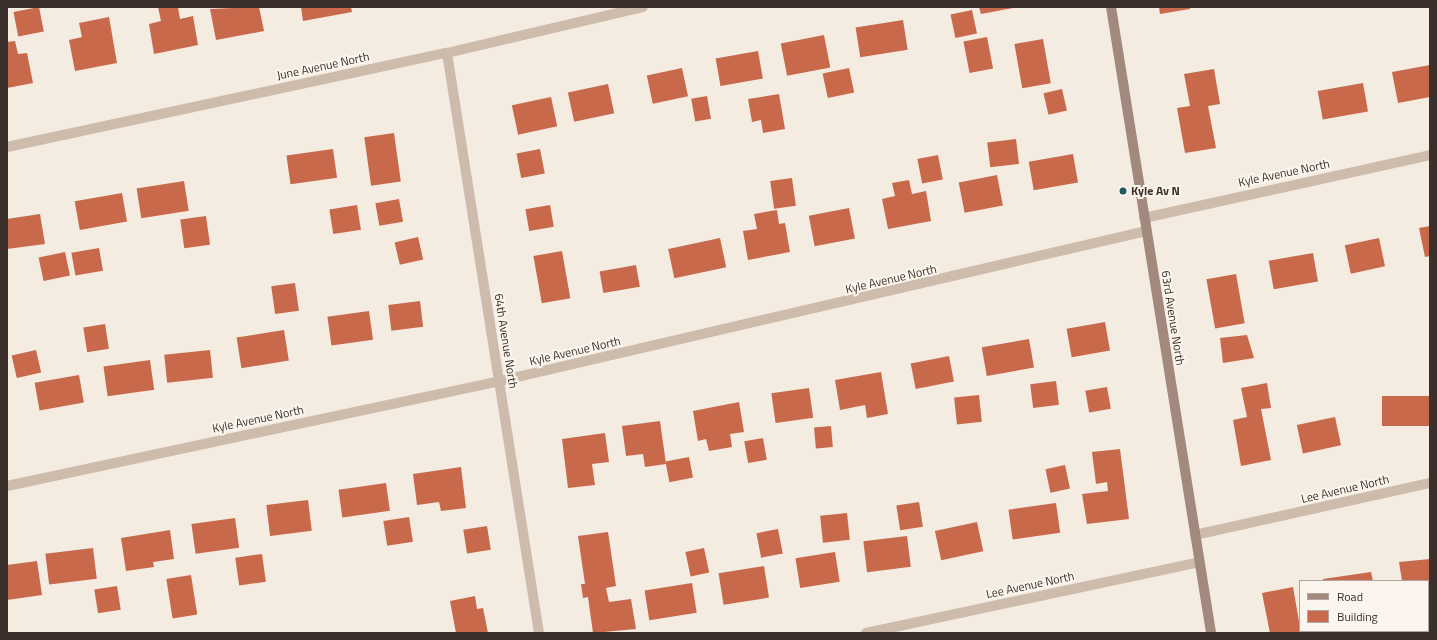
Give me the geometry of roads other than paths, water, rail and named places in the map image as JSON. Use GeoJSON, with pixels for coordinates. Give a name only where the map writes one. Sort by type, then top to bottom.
{"type":"FeatureCollection","features":[{"type":"Feature","properties":{"kind":"street","name":"June Avenue North"},"geometry":{"type":"LineString","coordinates":[[7,146],[447,53],[643,7]]}},
{"type":"Feature","properties":{"kind":"street","name":"63rd Avenue North"},"geometry":{"type":"LineString","coordinates":[[1111,7],[1211,633]]}},
{"type":"Feature","properties":{"kind":"street","name":"64th Avenue North"},"geometry":{"type":"LineString","coordinates":[[447,53],[539,633]]}},
{"type":"Feature","properties":{"kind":"street","name":"Kyle Avenue North"},"geometry":{"type":"LineString","coordinates":[[1144,218],[1430,154]]}},
{"type":"Feature","properties":{"kind":"street","name":"Kyle Avenue North"},"geometry":{"type":"LineString","coordinates":[[7,486],[500,381],[1146,231]]}},
{"type":"Feature","properties":{"kind":"street","name":"Lee Avenue North"},"geometry":{"type":"LineString","coordinates":[[1195,535],[1430,483]]}},
{"type":"Feature","properties":{"kind":"street","name":"Lee Avenue North"},"geometry":{"type":"LineString","coordinates":[[866,633],[1200,562]]}},
{"type":"Feature","properties":{"kind":"place","name":"Kyle Av N"},"geometry":{"type":"Point","coordinates":[1123,191]}}]}
